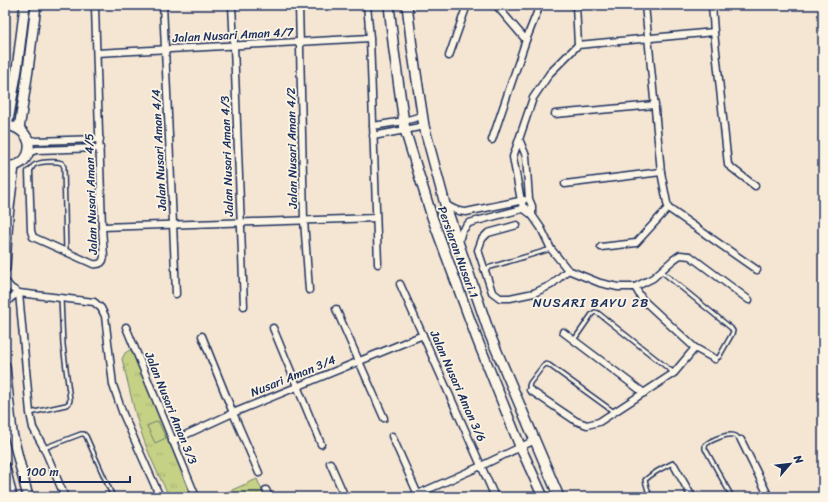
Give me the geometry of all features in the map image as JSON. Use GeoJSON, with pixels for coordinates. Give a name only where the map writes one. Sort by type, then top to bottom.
{"type":"FeatureCollection","features":[{"type":"Feature","properties":{"kind":"main road"},"geometry":{"type":"LineString","coordinates":[[5,268],[9,166],[20,163],[25,159],[29,146],[28,139],[24,133],[13,127],[6,127],[17,70],[25,5]]}},
{"type":"Feature","properties":{"kind":"main road"},"geometry":{"type":"LineString","coordinates":[[19,129],[36,5]]}},
{"type":"Feature","properties":{"kind":"main road","name":"Persiaran Nusari 1"},"geometry":{"type":"LineString","coordinates":[[389,5],[405,130],[434,224],[477,339],[520,446],[543,497]]}},
{"type":"Feature","properties":{"kind":"main road","name":"Persiaran Nusari 1"},"geometry":{"type":"LineString","coordinates":[[407,5],[422,116],[445,204],[490,335],[559,497]]}},
{"type":"Feature","properties":{"kind":"main road"},"geometry":{"type":"LineString","coordinates":[[5,366],[12,433],[28,497]]}},
{"type":"Feature","properties":{"kind":"main road"},"geometry":{"type":"LineString","coordinates":[[5,467],[12,497]]}},
{"type":"Feature","properties":{"kind":"street","name":"Jalan Nusari Aman 4/4"},"geometry":{"type":"LineString","coordinates":[[163,5],[176,294]]}},
{"type":"Feature","properties":{"kind":"street","name":"Jalan Nusari Aman 4/3"},"geometry":{"type":"LineString","coordinates":[[232,5],[244,306]]}},
{"type":"Feature","properties":{"kind":"street","name":"Jalan Nusari Aman 4/2"},"geometry":{"type":"LineString","coordinates":[[300,5],[304,220],[308,290]]}},
{"type":"Feature","properties":{"kind":"street"},"geometry":{"type":"LineString","coordinates":[[367,5],[370,38],[378,264]]}},
{"type":"Feature","properties":{"kind":"street"},"geometry":{"type":"LineString","coordinates":[[449,56],[467,5]]}},
{"type":"Feature","properties":{"kind":"street"},"geometry":{"type":"LineString","coordinates":[[496,5],[526,40]]}},
{"type":"Feature","properties":{"kind":"street"},"geometry":{"type":"LineString","coordinates":[[492,140],[526,40],[540,5]]}},
{"type":"Feature","properties":{"kind":"street"},"geometry":{"type":"LineString","coordinates":[[576,5],[578,45]]}},
{"type":"Feature","properties":{"kind":"street"},"geometry":{"type":"LineString","coordinates":[[645,5],[661,172],[668,208],[757,270]]}},
{"type":"Feature","properties":{"kind":"street"},"geometry":{"type":"LineString","coordinates":[[712,5],[728,165],[755,186]]}},
{"type":"Feature","properties":{"kind":"street","name":"Jalan Nusari Aman 4/5"},"geometry":{"type":"LineString","coordinates":[[29,172],[32,234],[36,239],[94,264],[101,264],[104,261],[104,257],[95,7]]}},
{"type":"Feature","properties":{"kind":"street"},"geometry":{"type":"LineString","coordinates":[[714,32],[578,45],[550,72],[533,98],[513,157],[524,209],[532,215],[541,228],[551,249],[568,270],[600,284],[618,287],[635,287],[653,278],[680,255],[690,256],[749,300]]}},
{"type":"Feature","properties":{"kind":"street","name":"Jalan Nusari Aman 4/7"},"geometry":{"type":"LineString","coordinates":[[97,53],[370,38]]}},
{"type":"Feature","properties":{"kind":"street"},"geometry":{"type":"LineString","coordinates":[[555,114],[655,105]]}},
{"type":"Feature","properties":{"kind":"street"},"geometry":{"type":"LineString","coordinates":[[373,126],[404,121],[422,116]]}},
{"type":"Feature","properties":{"kind":"street"},"geometry":{"type":"LineString","coordinates":[[373,136],[424,126]]}},
{"type":"Feature","properties":{"kind":"street"},"geometry":{"type":"LineString","coordinates":[[28,139],[35,141],[100,139]]}},
{"type":"Feature","properties":{"kind":"street"},"geometry":{"type":"LineString","coordinates":[[519,139],[526,156],[529,199],[532,206],[532,215]]}},
{"type":"Feature","properties":{"kind":"street"},"geometry":{"type":"LineString","coordinates":[[28,153],[36,150],[100,148]]}},
{"type":"Feature","properties":{"kind":"street"},"geometry":{"type":"LineString","coordinates":[[565,184],[661,172]]}},
{"type":"Feature","properties":{"kind":"street"},"geometry":{"type":"LineString","coordinates":[[445,204],[454,210],[466,212],[529,199]]}},
{"type":"Feature","properties":{"kind":"street"},"geometry":{"type":"LineString","coordinates":[[458,243],[462,231],[469,223],[532,206]]}},
{"type":"Feature","properties":{"kind":"street"},"geometry":{"type":"LineString","coordinates":[[601,247],[636,243],[668,208]]}},
{"type":"Feature","properties":{"kind":"street"},"geometry":{"type":"LineString","coordinates":[[102,227],[376,218]]}},
{"type":"Feature","properties":{"kind":"street"},"geometry":{"type":"LineString","coordinates":[[517,225],[488,233],[482,239],[478,250],[492,292],[500,298],[510,298],[534,293],[551,285],[568,270]]}},
{"type":"Feature","properties":{"kind":"street"},"geometry":{"type":"LineString","coordinates":[[5,281],[10,288],[19,293],[94,302],[101,308],[105,316],[114,391],[160,497]]}},
{"type":"Feature","properties":{"kind":"street","name":"Jalan Nusari Aman 3/6"},"geometry":{"type":"LineString","coordinates":[[400,284],[495,497]]}},
{"type":"Feature","properties":{"kind":"street"},"geometry":{"type":"LineString","coordinates":[[635,287],[642,299],[695,348],[715,359]]}},
{"type":"Feature","properties":{"kind":"street"},"geometry":{"type":"LineString","coordinates":[[5,304],[19,293]]}},
{"type":"Feature","properties":{"kind":"street"},"geometry":{"type":"LineString","coordinates":[[19,293],[30,413],[33,428],[44,448],[65,497]]}},
{"type":"Feature","properties":{"kind":"street"},"geometry":{"type":"LineString","coordinates":[[336,310],[384,418]]}},
{"type":"Feature","properties":{"kind":"street","name":"Jalan Nusari Aman 3/3"},"geometry":{"type":"LineString","coordinates":[[126,327],[196,497]]}},
{"type":"Feature","properties":{"kind":"street"},"geometry":{"type":"LineString","coordinates":[[273,328],[321,444]]}},
{"type":"Feature","properties":{"kind":"street"},"geometry":{"type":"LineString","coordinates":[[563,332],[644,393]]}},
{"type":"Feature","properties":{"kind":"street","name":"Nusari Aman 3/4"},"geometry":{"type":"LineString","coordinates":[[172,441],[233,413],[423,335]]}},
{"type":"Feature","properties":{"kind":"street"},"geometry":{"type":"LineString","coordinates":[[202,336],[259,473]]}},
{"type":"Feature","properties":{"kind":"street"},"geometry":{"type":"LineString","coordinates":[[530,390],[576,421],[587,425],[599,422],[674,373],[695,348]]}},
{"type":"Feature","properties":{"kind":"street"},"geometry":{"type":"LineString","coordinates":[[392,436],[418,496]]}},
{"type":"Feature","properties":{"kind":"street"},"geometry":{"type":"LineString","coordinates":[[411,497],[418,496],[535,440]]}},
{"type":"Feature","properties":{"kind":"street"},"geometry":{"type":"LineString","coordinates":[[741,440],[770,497]]}},
{"type":"Feature","properties":{"kind":"street"},"geometry":{"type":"LineString","coordinates":[[330,463],[345,497]]}},
{"type":"Feature","properties":{"kind":"street"},"geometry":{"type":"LineString","coordinates":[[674,465],[692,497]]}},
{"type":"Feature","properties":{"kind":"street"},"geometry":{"type":"LineString","coordinates":[[266,490],[269,497]]}},
{"type":"Feature","properties":{"kind":"lane"},"geometry":{"type":"LineString","coordinates":[[29,172],[33,166],[38,163],[58,162],[62,163],[64,167],[66,252]]}},
{"type":"Feature","properties":{"kind":"lane"},"geometry":{"type":"LineString","coordinates":[[484,269],[551,249]]}},
{"type":"Feature","properties":{"kind":"lane"},"geometry":{"type":"LineString","coordinates":[[661,271],[733,331],[719,357],[715,359]]}},
{"type":"Feature","properties":{"kind":"lane"},"geometry":{"type":"LineString","coordinates":[[30,413],[66,405],[70,400],[63,345],[61,298]]}},
{"type":"Feature","properties":{"kind":"lane"},"geometry":{"type":"LineString","coordinates":[[574,340],[595,312],[674,373]]}},
{"type":"Feature","properties":{"kind":"lane"},"geometry":{"type":"LineString","coordinates":[[530,390],[530,383],[546,364],[614,412]]}},
{"type":"Feature","properties":{"kind":"lane"},"geometry":{"type":"LineString","coordinates":[[44,448],[84,434],[113,497]]}},
{"type":"Feature","properties":{"kind":"lane"},"geometry":{"type":"LineString","coordinates":[[732,497],[705,449],[705,445],[725,435],[731,434],[741,440]]}},
{"type":"Feature","properties":{"kind":"lane"},"geometry":{"type":"LineString","coordinates":[[651,497],[645,480],[652,473],[661,468],[673,463],[674,465]]}},
{"type":"Feature","properties":{"kind":"green space"},"geometry":{"type":"Polygon","coordinates":[[[131,349],[192,497],[170,497],[151,458],[136,416],[122,359],[125,353],[131,349]]]}},
{"type":"Feature","properties":{"kind":"green space"},"geometry":{"type":"Polygon","coordinates":[[[158,421],[166,438],[155,443],[147,426],[158,421]]]}},
{"type":"Feature","properties":{"kind":"green space"},"geometry":{"type":"Polygon","coordinates":[[[257,479],[265,497],[216,497],[257,479]]]}},
{"type":"Feature","properties":{"kind":"district","name":"NUSARI BAYU 2B"},"geometry":{"type":"Point","coordinates":[591,302]}}]}
